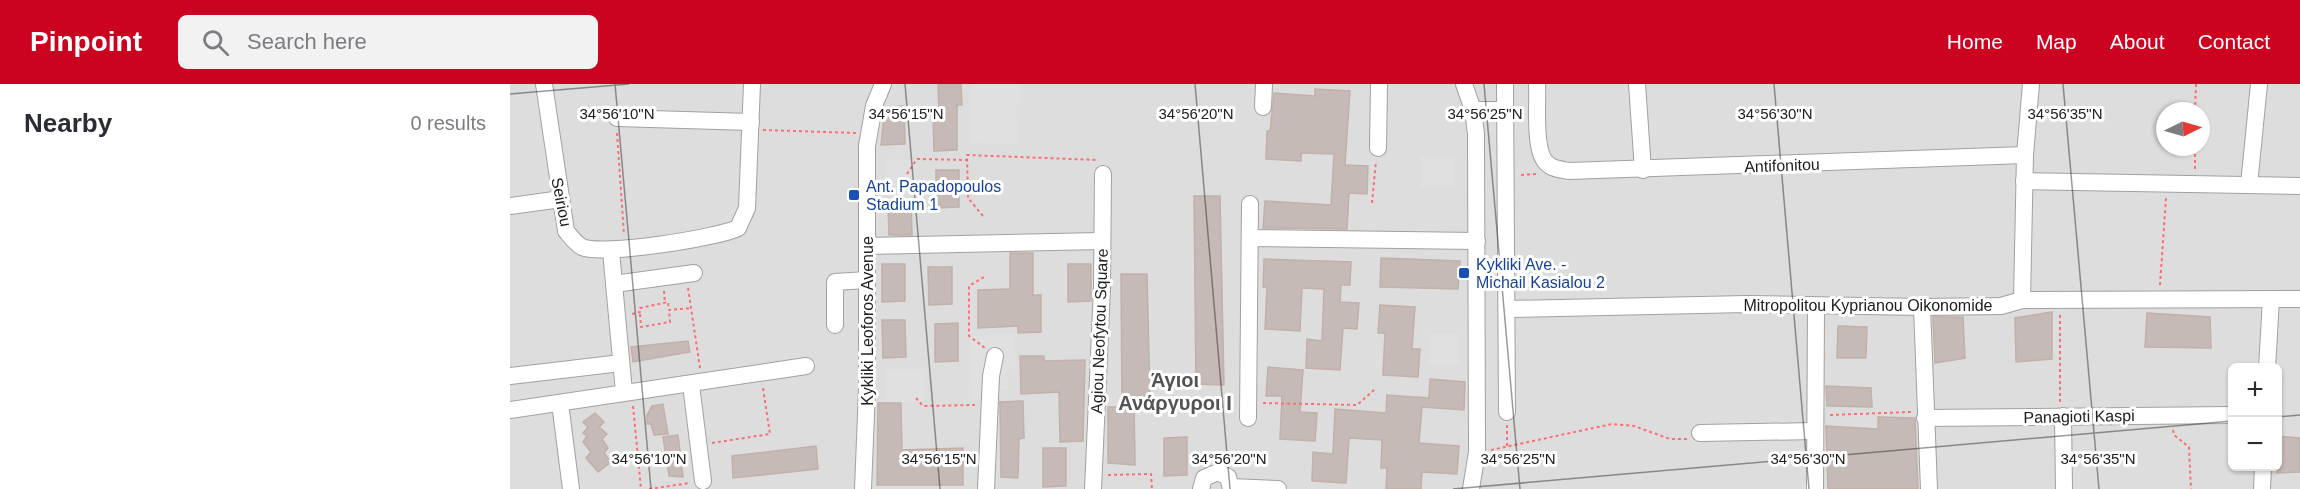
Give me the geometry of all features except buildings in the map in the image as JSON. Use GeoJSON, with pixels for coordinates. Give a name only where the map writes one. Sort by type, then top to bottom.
{"type":"FeatureCollection","features":[{"type":"Feature","properties":{"kind":"street","name":"Seiriou"},"geometry":{"type":"LineString","coordinates":[[544,84],[566,231],[583,247],[618,250],[720,234],[738,228],[747,208],[751,126]]}},
{"type":"Feature","properties":{"kind":"street"},"geometry":{"type":"LineString","coordinates":[[616,118],[751,126],[752,84]]}},
{"type":"Feature","properties":{"kind":"street","name":"Kykliki Leoforos Avenue"},"geometry":{"type":"LineString","coordinates":[[863,489],[867,389],[869,134],[874,106],[883,84]]}},
{"type":"Feature","properties":{"kind":"street"},"geometry":{"type":"LineString","coordinates":[[1263,107],[1264,84]]}},
{"type":"Feature","properties":{"kind":"street"},"geometry":{"type":"LineString","coordinates":[[1378,148],[1379,84]]}},
{"type":"Feature","properties":{"kind":"street"},"geometry":{"type":"LineString","coordinates":[[1464,84],[1473,110],[1476,134],[1477,452],[1471,489]]}},
{"type":"Feature","properties":{"kind":"street"},"geometry":{"type":"LineString","coordinates":[[1505,84],[1507,412]]}},
{"type":"Feature","properties":{"kind":"street"},"geometry":{"type":"LineString","coordinates":[[1537,84],[1539,142],[1548,164]]}},
{"type":"Feature","properties":{"kind":"street"},"geometry":{"type":"LineString","coordinates":[[1636,84],[1643,170]]}},
{"type":"Feature","properties":{"kind":"street"},"geometry":{"type":"LineString","coordinates":[[2022,300],[2025,155],[2031,84]]}},
{"type":"Feature","properties":{"kind":"street"},"geometry":{"type":"LineString","coordinates":[[2249,185],[2259,84]]}},
{"type":"Feature","properties":{"kind":"street"},"geometry":{"type":"LineString","coordinates":[[1473,110],[1505,110]]}},
{"type":"Feature","properties":{"kind":"street","name":"Antifonitou"},"geometry":{"type":"LineString","coordinates":[[1548,164],[1643,170],[2025,155]]}},
{"type":"Feature","properties":{"kind":"street","name":"Agiou Neofytou Square"},"geometry":{"type":"LineString","coordinates":[[1093,482],[1103,174]]}},
{"type":"Feature","properties":{"kind":"street"},"geometry":{"type":"LineString","coordinates":[[2024,181],[2300,186]]}},
{"type":"Feature","properties":{"kind":"street"},"geometry":{"type":"LineString","coordinates":[[510,206],[561,199]]}},
{"type":"Feature","properties":{"kind":"street"},"geometry":{"type":"LineString","coordinates":[[1248,411],[1250,204]]}},
{"type":"Feature","properties":{"kind":"street"},"geometry":{"type":"LineString","coordinates":[[1250,238],[1477,241]]}},
{"type":"Feature","properties":{"kind":"street"},"geometry":{"type":"LineString","coordinates":[[867,246],[1102,241]]}},
{"type":"Feature","properties":{"kind":"street"},"geometry":{"type":"LineString","coordinates":[[618,250],[614,284],[621,363],[628,392]]}},
{"type":"Feature","properties":{"kind":"street"},"geometry":{"type":"LineString","coordinates":[[614,284],[690,273]]}},
{"type":"Feature","properties":{"kind":"street"},"geometry":{"type":"LineString","coordinates":[[835,325],[835,282],[867,280]]}},
{"type":"Feature","properties":{"kind":"street"},"geometry":{"type":"LineString","coordinates":[[2267,363],[2271,299]]}},
{"type":"Feature","properties":{"kind":"street","name":"Mitropolitou Kyprianou Oikonomide"},"geometry":{"type":"LineString","coordinates":[[1508,309],[1748,304],[1922,308],[2001,306],[2022,300],[2300,299]]}},
{"type":"Feature","properties":{"kind":"street"},"geometry":{"type":"LineString","coordinates":[[1815,489],[1816,307]]}},
{"type":"Feature","properties":{"kind":"street"},"geometry":{"type":"LineString","coordinates":[[1922,308],[1929,489]]}},
{"type":"Feature","properties":{"kind":"street"},"geometry":{"type":"LineString","coordinates":[[986,489],[995,356]]}},
{"type":"Feature","properties":{"kind":"street"},"geometry":{"type":"LineString","coordinates":[[510,376],[621,363]]}},
{"type":"Feature","properties":{"kind":"street"},"geometry":{"type":"LineString","coordinates":[[510,410],[806,366]]}},
{"type":"Feature","properties":{"kind":"street"},"geometry":{"type":"LineString","coordinates":[[697,384],[699,446],[703,481]]}},
{"type":"Feature","properties":{"kind":"street"},"geometry":{"type":"LineString","coordinates":[[560,403],[572,489]]}},
{"type":"Feature","properties":{"kind":"street","name":"Panagioti Kaspi"},"geometry":{"type":"LineString","coordinates":[[1925,415],[2228,415]]}},
{"type":"Feature","properties":{"kind":"street"},"geometry":{"type":"LineString","coordinates":[[2062,416],[2064,489]]}},
{"type":"Feature","properties":{"kind":"street"},"geometry":{"type":"LineString","coordinates":[[1700,433],[1815,424]]}},
{"type":"Feature","properties":{"kind":"street"},"geometry":{"type":"LineString","coordinates":[[2262,489],[2263,471]]}},
{"type":"Feature","properties":{"kind":"street"},"geometry":{"type":"LineString","coordinates":[[1201,489],[1204,478],[1213,472],[1223,474],[1231,488],[1278,489]]}},
{"type":"Feature","properties":{"kind":"path"},"geometry":{"type":"LineString","coordinates":[[2196,84],[2196,102]]}},
{"type":"Feature","properties":{"kind":"path"},"geometry":{"type":"LineString","coordinates":[[616,118],[618,250]]}},
{"type":"Feature","properties":{"kind":"path"},"geometry":{"type":"LineString","coordinates":[[751,126],[869,134]]}},
{"type":"Feature","properties":{"kind":"path"},"geometry":{"type":"LineString","coordinates":[[1372,203],[1378,148]]}},
{"type":"Feature","properties":{"kind":"path"},"geometry":{"type":"LineString","coordinates":[[983,216],[968,198],[967,155],[1101,160],[1103,174]]}},
{"type":"Feature","properties":{"kind":"path"},"geometry":{"type":"LineString","coordinates":[[2195,156],[2195,184]]}},
{"type":"Feature","properties":{"kind":"path"},"geometry":{"type":"LineString","coordinates":[[907,174],[917,159],[967,160]]}},
{"type":"Feature","properties":{"kind":"path"},"geometry":{"type":"LineString","coordinates":[[1506,175],[1540,174],[1548,164]]}},
{"type":"Feature","properties":{"kind":"path"},"geometry":{"type":"LineString","coordinates":[[2160,300],[2167,183]]}},
{"type":"Feature","properties":{"kind":"path"},"geometry":{"type":"LineString","coordinates":[[690,273],[697,384]]}},
{"type":"Feature","properties":{"kind":"path"},"geometry":{"type":"LineString","coordinates":[[984,276],[969,286],[969,336],[995,356]]}},
{"type":"Feature","properties":{"kind":"path"},"geometry":{"type":"LineString","coordinates":[[2060,300],[2062,416]]}},
{"type":"Feature","properties":{"kind":"path"},"geometry":{"type":"LineString","coordinates":[[668,302],[670,322],[641,327],[640,312],[640,308],[668,302]]}},
{"type":"Feature","properties":{"kind":"path"},"geometry":{"type":"LineString","coordinates":[[669,310],[691,308]]}},
{"type":"Feature","properties":{"kind":"path"},"geometry":{"type":"LineString","coordinates":[[617,316],[640,312]]}},
{"type":"Feature","properties":{"kind":"path"},"geometry":{"type":"LineString","coordinates":[[699,446],[770,434],[761,373]]}},
{"type":"Feature","properties":{"kind":"path"},"geometry":{"type":"LineString","coordinates":[[1248,411],[1357,405],[1375,389]]}},
{"type":"Feature","properties":{"kind":"path"},"geometry":{"type":"LineString","coordinates":[[628,392],[641,489]]}},
{"type":"Feature","properties":{"kind":"path"},"geometry":{"type":"LineString","coordinates":[[916,398],[923,405],[990,405]]}},
{"type":"Feature","properties":{"kind":"path"},"geometry":{"type":"LineString","coordinates":[[1507,412],[1507,446]]}},
{"type":"Feature","properties":{"kind":"path"},"geometry":{"type":"LineString","coordinates":[[1815,424],[1925,415]]}},
{"type":"Feature","properties":{"kind":"path"},"geometry":{"type":"LineString","coordinates":[[2172,415],[2174,435],[2189,447],[2191,489]]}},
{"type":"Feature","properties":{"kind":"path"},"geometry":{"type":"LineString","coordinates":[[1477,452],[1612,424],[1634,426],[1670,439],[1685,439],[1700,433]]}},
{"type":"Feature","properties":{"kind":"path"},"geometry":{"type":"LineString","coordinates":[[1093,482],[1151,474],[1152,489]]}},
{"type":"Feature","properties":{"kind":"path"},"geometry":{"type":"LineString","coordinates":[[649,489],[703,481]]}},
{"type":"Feature","properties":{"kind":"shaded area"},"geometry":{"type":"Polygon","coordinates":[[[510,84],[2300,84],[2300,489],[510,489],[510,84]]]}},
{"type":"Feature","properties":{"kind":"shaded area"},"geometry":{"type":"Polygon","coordinates":[[[970,84],[1020,84],[1019,144],[970,143],[970,84]]]}},
{"type":"Feature","properties":{"kind":"shaded area"},"geometry":{"type":"Polygon","coordinates":[[[1421,157],[1454,157],[1454,187],[1421,187],[1421,157]]]}},
{"type":"Feature","properties":{"kind":"shaded area"},"geometry":{"type":"Polygon","coordinates":[[[917,159],[917,192],[885,192],[885,160],[917,159]]]}},
{"type":"Feature","properties":{"kind":"shaded area"},"geometry":{"type":"Polygon","coordinates":[[[1014,334],[1016,368],[1007,369],[1008,390],[1001,391],[1000,398],[972,399],[969,336],[1014,334]]]}},
{"type":"Feature","properties":{"kind":"shaded area"},"geometry":{"type":"Polygon","coordinates":[[[1429,334],[1459,334],[1459,364],[1429,364],[1429,334]]]}},
{"type":"Feature","properties":{"kind":"shaded area"},"geometry":{"type":"Polygon","coordinates":[[[885,369],[924,369],[924,402],[885,402],[885,369]]]}},
{"type":"Feature","properties":{"kind":"place","name":"Ant. Papadopoulos Stadium 1"},"geometry":{"type":"Point","coordinates":[854,195]}},
{"type":"Feature","properties":{"kind":"place","name":"Kykliki Ave. - Michail Kasialou 2"},"geometry":{"type":"Point","coordinates":[1464,273]}},
{"type":"Feature","properties":{"kind":"district","name":"Άγιοι Ανάργυροι Ι"},"geometry":{"type":"Point","coordinates":[1175,392]}}]}
